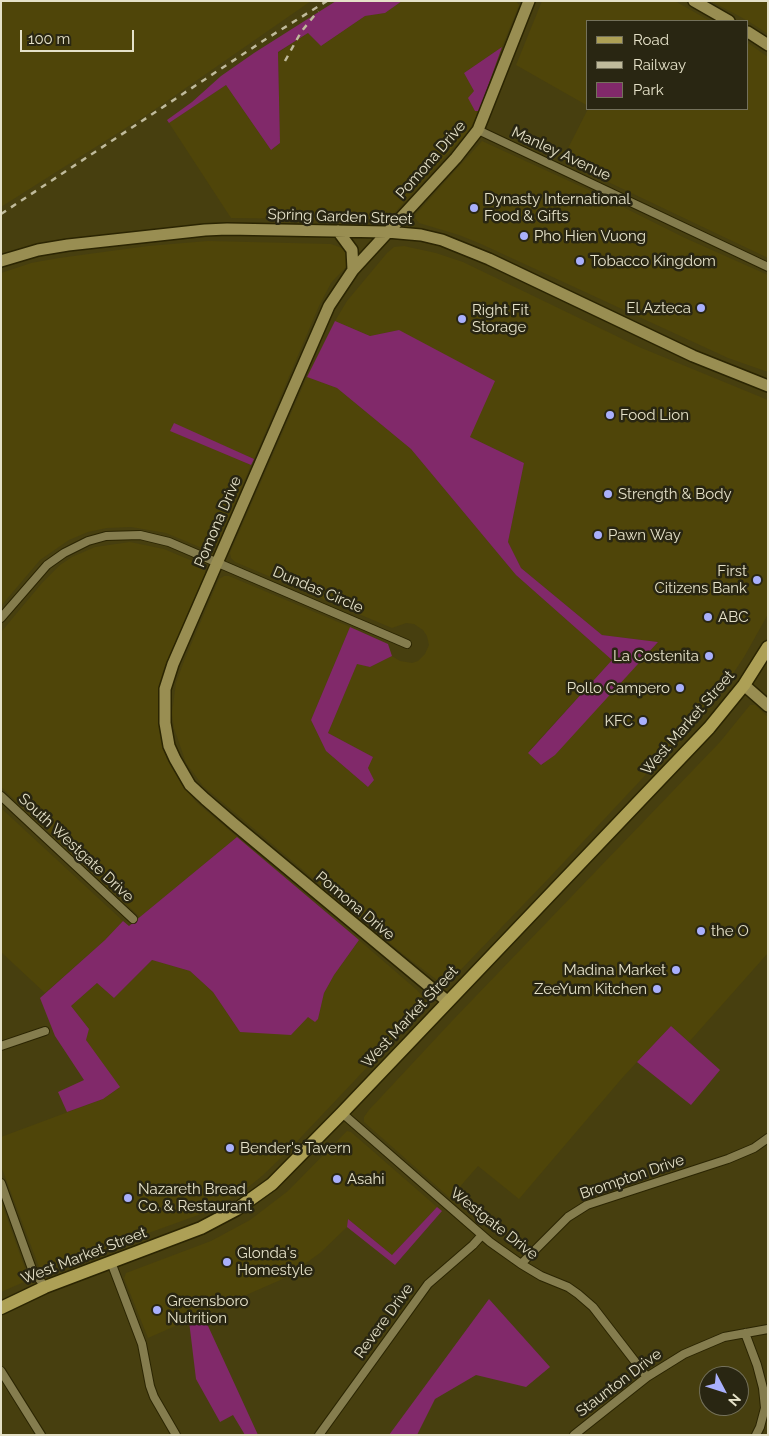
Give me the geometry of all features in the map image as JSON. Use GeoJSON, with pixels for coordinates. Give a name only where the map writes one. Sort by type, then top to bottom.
{"type":"FeatureCollection","features":[{"type":"Feature","properties":{"kind":"main road","name":"West Market Street"},"geometry":{"type":"LineString","coordinates":[[1,1308],[45,1287],[201,1228],[242,1206],[272,1184],[709,728],[744,685],[768,647]]}},
{"type":"Feature","properties":{"kind":"street","name":"Pomona Drive"},"geometry":{"type":"LineString","coordinates":[[447,1001],[190,785],[169,746],[165,723],[165,689],[173,664],[324,317],[337,293],[353,270],[456,158],[478,130],[529,1]]}},
{"type":"Feature","properties":{"kind":"street"},"geometry":{"type":"LineString","coordinates":[[694,1],[727,20]]}},
{"type":"Feature","properties":{"kind":"street"},"geometry":{"type":"LineString","coordinates":[[749,33],[768,45]]}},
{"type":"Feature","properties":{"kind":"street","name":"Manley Avenue"},"geometry":{"type":"LineString","coordinates":[[478,130],[768,267]]}},
{"type":"Feature","properties":{"kind":"street","name":"Spring Garden Street"},"geometry":{"type":"LineString","coordinates":[[1,261],[38,250],[68,245],[205,230],[387,232],[421,235],[442,240],[489,259],[686,353],[768,386]]}},
{"type":"Feature","properties":{"kind":"street"},"geometry":{"type":"LineString","coordinates":[[338,231],[352,250],[353,270]]}},
{"type":"Feature","properties":{"kind":"street","name":"Dundas Circle"},"geometry":{"type":"LineString","coordinates":[[1,618],[47,565],[57,557],[88,541],[117,535],[140,535],[169,542],[407,644]]}},
{"type":"Feature","properties":{"kind":"street"},"geometry":{"type":"LineString","coordinates":[[744,685],[768,706]]}},
{"type":"Feature","properties":{"kind":"street","name":"South Westgate Drive"},"geometry":{"type":"LineString","coordinates":[[1,796],[133,919]]}},
{"type":"Feature","properties":{"kind":"street"},"geometry":{"type":"LineString","coordinates":[[1,1046],[45,1031]]}},
{"type":"Feature","properties":{"kind":"street","name":"Westgate Drive"},"geometry":{"type":"LineString","coordinates":[[342,1113],[482,1235],[521,1264],[541,1276],[568,1287],[578,1294],[593,1307],[647,1376]]}},
{"type":"Feature","properties":{"kind":"street","name":"Brompton Drive"},"geometry":{"type":"LineString","coordinates":[[521,1264],[568,1217],[587,1205],[728,1159],[754,1148],[768,1138]]}},
{"type":"Feature","properties":{"kind":"street"},"geometry":{"type":"LineString","coordinates":[[1,1183],[32,1269],[45,1287]]}},
{"type":"Feature","properties":{"kind":"street","name":"Revere Drive"},"geometry":{"type":"LineString","coordinates":[[320,1435],[428,1284],[482,1235]]}},
{"type":"Feature","properties":{"kind":"street"},"geometry":{"type":"LineString","coordinates":[[111,1262],[142,1344],[154,1398],[176,1435]]}},
{"type":"Feature","properties":{"kind":"street","name":"Staunton Drive"},"geometry":{"type":"LineString","coordinates":[[574,1435],[647,1376],[684,1354],[724,1337],[768,1329]]}},
{"type":"Feature","properties":{"kind":"street"},"geometry":{"type":"LineString","coordinates":[[745,1333],[763,1388],[765,1408],[756,1435]]}},
{"type":"Feature","properties":{"kind":"street"},"geometry":{"type":"LineString","coordinates":[[1,1371],[41,1435]]}},
{"type":"Feature","properties":{"kind":"shaded area"},"geometry":{"type":"Polygon","coordinates":[[[1,1],[311,1],[154,110],[1,207],[1,1]]]}},
{"type":"Feature","properties":{"kind":"shaded area"},"geometry":{"type":"Polygon","coordinates":[[[402,1],[516,1],[519,5],[502,47],[464,73],[474,91],[475,111],[479,111],[464,136],[388,220],[231,218],[169,123],[226,85],[271,150],[280,143],[278,53],[308,33],[321,46],[365,16],[385,13],[402,1]]]}},
{"type":"Feature","properties":{"kind":"shaded area"},"geometry":{"type":"Polygon","coordinates":[[[542,1],[675,1],[708,20],[586,20],[586,105],[516,65],[542,1]]]}},
{"type":"Feature","properties":{"kind":"shaded area"},"geometry":{"type":"Polygon","coordinates":[[[711,1],[768,1],[768,34],[749,20],[711,1]]]}},
{"type":"Feature","properties":{"kind":"shaded area"},"geometry":{"type":"Polygon","coordinates":[[[749,44],[768,57],[768,258],[562,160],[587,110],[749,110],[749,44]]]}},
{"type":"Feature","properties":{"kind":"shaded area"},"geometry":{"type":"Polygon","coordinates":[[[482,141],[593,192],[685,238],[768,275],[768,372],[728,358],[481,244],[419,223],[415,218],[416,214],[482,141]]]}},
{"type":"Feature","properties":{"kind":"shaded area"},"geometry":{"type":"Polygon","coordinates":[[[208,241],[331,244],[342,248],[346,253],[348,261],[346,267],[331,283],[319,306],[254,459],[173,424],[171,431],[251,465],[216,546],[213,550],[209,551],[166,533],[131,527],[107,528],[88,532],[69,540],[40,560],[1,606],[1,273],[31,263],[59,258],[148,246],[208,241]]]}},
{"type":"Feature","properties":{"kind":"shaded area"},"geometry":{"type":"Polygon","coordinates":[[[404,246],[436,253],[463,262],[639,347],[768,400],[767,616],[744,657],[714,702],[447,984],[438,981],[403,954],[203,786],[186,763],[174,728],[172,713],[176,683],[184,661],[219,579],[229,576],[350,627],[311,720],[326,751],[368,787],[370,776],[368,768],[373,757],[328,733],[357,663],[370,667],[392,656],[400,661],[412,663],[418,661],[425,654],[429,645],[423,630],[414,624],[406,623],[392,628],[235,562],[231,558],[230,553],[307,377],[337,388],[411,449],[516,575],[612,660],[528,752],[542,765],[658,642],[602,635],[521,568],[508,542],[524,463],[470,437],[399,330],[370,336],[335,321],[347,301],[387,253],[394,247],[404,246]]]}},
{"type":"Feature","properties":{"kind":"shaded area"},"geometry":{"type":"Polygon","coordinates":[[[130,542],[164,549],[202,565],[205,569],[205,574],[163,671],[159,691],[159,726],[167,759],[182,784],[196,802],[237,837],[140,917],[1,787],[1,632],[42,583],[60,565],[72,557],[95,547],[130,542]]]}},
{"type":"Feature","properties":{"kind":"shaded area"},"geometry":{"type":"Polygon","coordinates":[[[750,705],[755,705],[768,717],[768,953],[689,1042],[671,1026],[623,1077],[519,1199],[478,1166],[450,1198],[364,1122],[364,1117],[452,1021],[720,742],[750,705]]]}},
{"type":"Feature","properties":{"kind":"shaded area"},"geometry":{"type":"Polygon","coordinates":[[[1,808],[123,921],[105,940],[45,993],[1,952],[1,808]]]}},
{"type":"Feature","properties":{"kind":"shaded area"},"geometry":{"type":"Polygon","coordinates":[[[359,940],[417,990],[424,998],[425,1006],[286,1153],[247,1188],[204,1213],[46,1270],[39,1267],[1,1166],[1,1137],[103,1099],[119,1088],[85,1040],[89,1029],[71,1006],[97,983],[114,998],[152,960],[190,971],[213,992],[240,1032],[309,1016],[315,1022],[318,1019],[324,993],[334,975],[359,940]]]}},
{"type":"Feature","properties":{"kind":"shaded area"},"geometry":{"type":"Polygon","coordinates":[[[347,1131],[351,1132],[437,1207],[392,1255],[348,1219],[347,1227],[320,1253],[285,1278],[148,1338],[124,1278],[126,1273],[211,1241],[250,1220],[288,1191],[347,1131]]]}},
{"type":"Feature","properties":{"kind":"shaded area"},"geometry":{"type":"Polygon","coordinates":[[[1,1201],[28,1277],[24,1282],[1,1292],[1,1201]]]}},
{"type":"Feature","properties":{"kind":"green space"},"geometry":{"type":"Polygon","coordinates":[[[336,1],[402,1],[385,13],[365,16],[321,46],[308,33],[278,52],[280,143],[271,150],[226,85],[169,123],[167,120],[192,102],[221,76],[336,1]]]}},
{"type":"Feature","properties":{"kind":"green space"},"geometry":{"type":"Polygon","coordinates":[[[502,47],[479,111],[475,111],[468,98],[474,91],[464,73],[502,47]]]}},
{"type":"Feature","properties":{"kind":"green space"},"geometry":{"type":"Polygon","coordinates":[[[335,321],[370,336],[399,330],[495,381],[470,437],[524,463],[508,542],[521,568],[602,635],[658,642],[555,755],[541,765],[528,753],[612,660],[516,575],[411,449],[337,388],[307,377],[335,321]]]}},
{"type":"Feature","properties":{"kind":"green space"},"geometry":{"type":"Polygon","coordinates":[[[174,423],[254,459],[251,465],[170,431],[174,423]]]}},
{"type":"Feature","properties":{"kind":"green space"},"geometry":{"type":"Polygon","coordinates":[[[350,627],[388,644],[392,656],[370,667],[357,664],[328,733],[373,757],[368,768],[374,780],[368,787],[326,751],[311,720],[350,627]]]}},
{"type":"Feature","properties":{"kind":"green space"},"geometry":{"type":"Polygon","coordinates":[[[237,837],[359,940],[334,975],[324,993],[318,1019],[315,1022],[308,1017],[291,1035],[240,1032],[213,992],[190,971],[152,960],[114,998],[97,983],[71,1006],[89,1029],[86,1040],[120,1087],[103,1099],[67,1112],[58,1092],[84,1080],[55,1036],[40,998],[105,940],[123,921],[129,926],[237,837]]]}},
{"type":"Feature","properties":{"kind":"green space"},"geometry":{"type":"Polygon","coordinates":[[[671,1026],[720,1070],[691,1105],[637,1062],[671,1026]]]}},
{"type":"Feature","properties":{"kind":"green space"},"geometry":{"type":"Polygon","coordinates":[[[437,1207],[442,1211],[395,1265],[347,1227],[348,1219],[392,1255],[437,1207]]]}},
{"type":"Feature","properties":{"kind":"green space"},"geometry":{"type":"Polygon","coordinates":[[[489,1299],[550,1367],[526,1387],[476,1375],[435,1399],[417,1435],[389,1435],[489,1299]]]}},
{"type":"Feature","properties":{"kind":"green space"},"geometry":{"type":"Polygon","coordinates":[[[203,1315],[258,1435],[245,1435],[233,1415],[220,1422],[196,1379],[189,1321],[203,1315]]]}},
{"type":"Feature","properties":{"kind":"railway"},"geometry":{"type":"LineString","coordinates":[[1,214],[266,39],[327,1]]}},
{"type":"Feature","properties":{"kind":"railway"},"geometry":{"type":"LineString","coordinates":[[285,61],[301,32],[318,11]]}},
{"type":"Feature","properties":{"kind":"place","name":"Dynasty International Food & Gifts"},"geometry":{"type":"Point","coordinates":[474,208]}},
{"type":"Feature","properties":{"kind":"place","name":"Pho Hien Vuong"},"geometry":{"type":"Point","coordinates":[524,236]}},
{"type":"Feature","properties":{"kind":"place","name":"Tobacco Kingdom"},"geometry":{"type":"Point","coordinates":[580,261]}},
{"type":"Feature","properties":{"kind":"place","name":"El Azteca"},"geometry":{"type":"Point","coordinates":[701,308]}},
{"type":"Feature","properties":{"kind":"place","name":"Right Fit Storage"},"geometry":{"type":"Point","coordinates":[462,319]}},
{"type":"Feature","properties":{"kind":"place","name":"Food Lion"},"geometry":{"type":"Point","coordinates":[610,415]}},
{"type":"Feature","properties":{"kind":"place","name":"Strength & Body"},"geometry":{"type":"Point","coordinates":[608,494]}},
{"type":"Feature","properties":{"kind":"place","name":"Pawn Way"},"geometry":{"type":"Point","coordinates":[598,535]}},
{"type":"Feature","properties":{"kind":"place","name":"First Citizens Bank"},"geometry":{"type":"Point","coordinates":[757,580]}},
{"type":"Feature","properties":{"kind":"place","name":"ABC"},"geometry":{"type":"Point","coordinates":[708,617]}},
{"type":"Feature","properties":{"kind":"place","name":"La Costenita"},"geometry":{"type":"Point","coordinates":[709,656]}},
{"type":"Feature","properties":{"kind":"place","name":"Pollo Campero"},"geometry":{"type":"Point","coordinates":[680,688]}},
{"type":"Feature","properties":{"kind":"place","name":"KFC"},"geometry":{"type":"Point","coordinates":[643,721]}},
{"type":"Feature","properties":{"kind":"place","name":"the O"},"geometry":{"type":"Point","coordinates":[701,931]}},
{"type":"Feature","properties":{"kind":"place","name":"Madina Market"},"geometry":{"type":"Point","coordinates":[676,970]}},
{"type":"Feature","properties":{"kind":"place","name":"ZeeYum Kitchen"},"geometry":{"type":"Point","coordinates":[657,989]}},
{"type":"Feature","properties":{"kind":"place","name":"Bender's Tavern"},"geometry":{"type":"Point","coordinates":[230,1148]}},
{"type":"Feature","properties":{"kind":"place","name":"Asahi"},"geometry":{"type":"Point","coordinates":[337,1179]}},
{"type":"Feature","properties":{"kind":"place","name":"Nazareth Bread Co. & Restaurant"},"geometry":{"type":"Point","coordinates":[128,1198]}},
{"type":"Feature","properties":{"kind":"place","name":"Glonda's Homestyle"},"geometry":{"type":"Point","coordinates":[227,1262]}},
{"type":"Feature","properties":{"kind":"place","name":"Greensboro Nutrition"},"geometry":{"type":"Point","coordinates":[157,1310]}}]}
